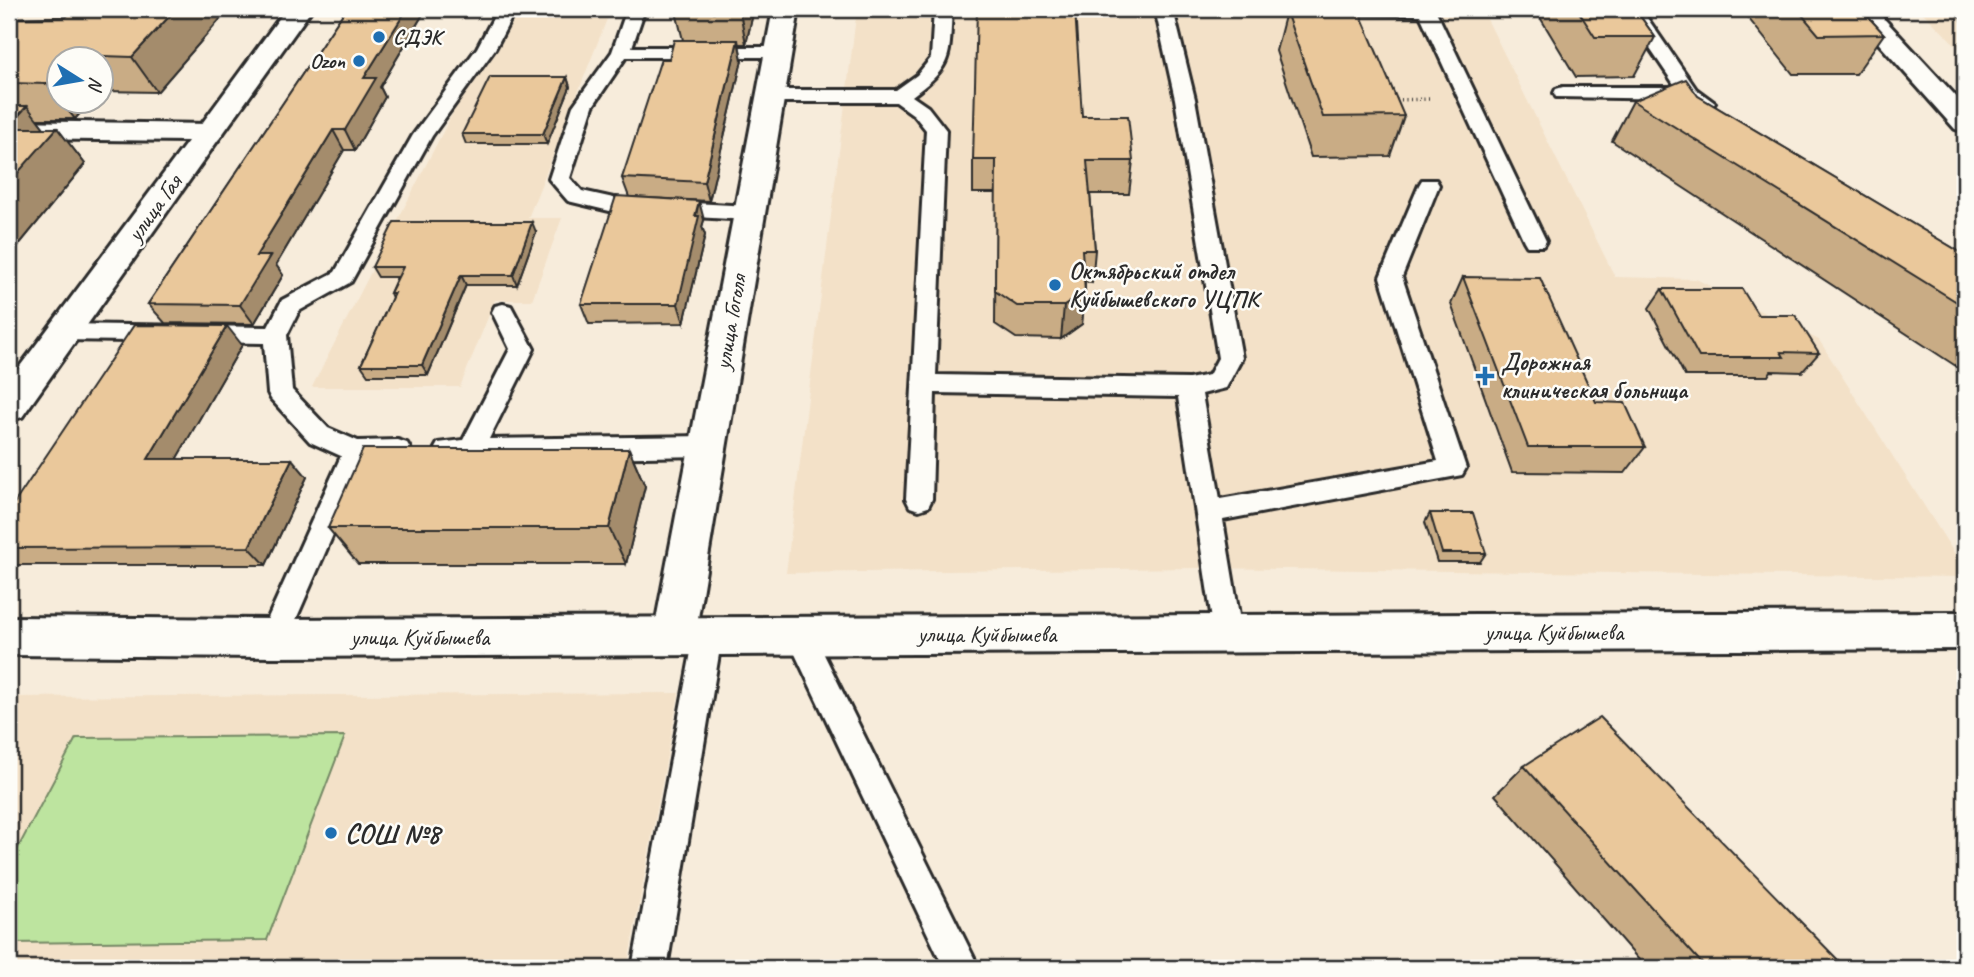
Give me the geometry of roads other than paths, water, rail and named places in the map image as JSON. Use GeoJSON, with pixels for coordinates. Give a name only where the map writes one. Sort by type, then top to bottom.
{"type":"FeatureCollection","features":[{"type":"Feature","properties":{"kind":"street","name":"улица Гая"},"geometry":{"type":"LineString","coordinates":[[9,407],[299,9]]}},
{"type":"Feature","properties":{"kind":"street","name":"улица Гоголя"},"geometry":{"type":"LineString","coordinates":[[691,636],[708,446],[786,9]]}},
{"type":"Feature","properties":{"kind":"street"},"geometry":{"type":"LineString","coordinates":[[1861,9],[1965,123]]}},
{"type":"Feature","properties":{"kind":"street"},"geometry":{"type":"LineString","coordinates":[[9,130],[209,133]]}},
{"type":"Feature","properties":{"kind":"street","name":"улица Куйбышева"},"geometry":{"type":"LineString","coordinates":[[9,636],[274,638],[1965,630]]}},
{"type":"Feature","properties":{"kind":"lane"},"geometry":{"type":"LineString","coordinates":[[506,9],[486,49],[423,135],[344,277],[290,306],[275,335],[280,393],[319,435],[356,451],[708,446]]}},
{"type":"Feature","properties":{"kind":"lane"},"geometry":{"type":"LineString","coordinates":[[636,9],[621,52],[583,106],[559,179],[575,196],[618,206],[750,214]]}},
{"type":"Feature","properties":{"kind":"lane"},"geometry":{"type":"LineString","coordinates":[[900,96],[923,79],[940,59],[943,9]]}},
{"type":"Feature","properties":{"kind":"lane"},"geometry":{"type":"LineString","coordinates":[[923,384],[1189,388],[1217,382],[1230,358],[1185,99],[1164,9]]}},
{"type":"Feature","properties":{"kind":"lane"},"geometry":{"type":"LineString","coordinates":[[1335,9],[1426,9],[1535,241]]}},
{"type":"Feature","properties":{"kind":"lane"},"geometry":{"type":"LineString","coordinates":[[1632,9],[1689,93],[1723,114]]}},
{"type":"Feature","properties":{"kind":"lane"},"geometry":{"type":"LineString","coordinates":[[621,52],[778,52]]}},
{"type":"Feature","properties":{"kind":"lane"},"geometry":{"type":"LineString","coordinates":[[1563,93],[1689,93]]}},
{"type":"Feature","properties":{"kind":"lane"},"geometry":{"type":"LineString","coordinates":[[771,96],[900,96],[921,111],[936,130],[919,499]]}},
{"type":"Feature","properties":{"kind":"lane"},"geometry":{"type":"LineString","coordinates":[[1209,512],[1453,468],[1391,277],[1429,185]]}},
{"type":"Feature","properties":{"kind":"lane"},"geometry":{"type":"LineString","coordinates":[[471,449],[522,349],[503,312]]}},
{"type":"Feature","properties":{"kind":"lane"},"geometry":{"type":"LineString","coordinates":[[62,332],[275,335]]}},
{"type":"Feature","properties":{"kind":"lane"},"geometry":{"type":"LineString","coordinates":[[1189,388],[1228,633]]}},
{"type":"Feature","properties":{"kind":"lane"},"geometry":{"type":"LineString","coordinates":[[274,638],[356,451]]}},
{"type":"Feature","properties":{"kind":"lane"},"geometry":{"type":"LineString","coordinates":[[800,635],[962,968]]}},
{"type":"Feature","properties":{"kind":"lane"},"geometry":{"type":"LineString","coordinates":[[649,968],[691,636]]}},
{"type":"Feature","properties":{"kind":"place","name":"СДЭК"},"geometry":{"type":"Point","coordinates":[379,37]}},
{"type":"Feature","properties":{"kind":"place","name":"Ozon"},"geometry":{"type":"Point","coordinates":[359,61]}},
{"type":"Feature","properties":{"kind":"place","name":"Октябрьский отдел Куйбышевского УЦПК"},"geometry":{"type":"Point","coordinates":[1055,285]}},
{"type":"Feature","properties":{"kind":"place","name":"Дорожная клиническая больница"},"geometry":{"type":"Point","coordinates":[1485,376]}},
{"type":"Feature","properties":{"kind":"place","name":"СОШ №8"},"geometry":{"type":"Point","coordinates":[331,833]}}]}
